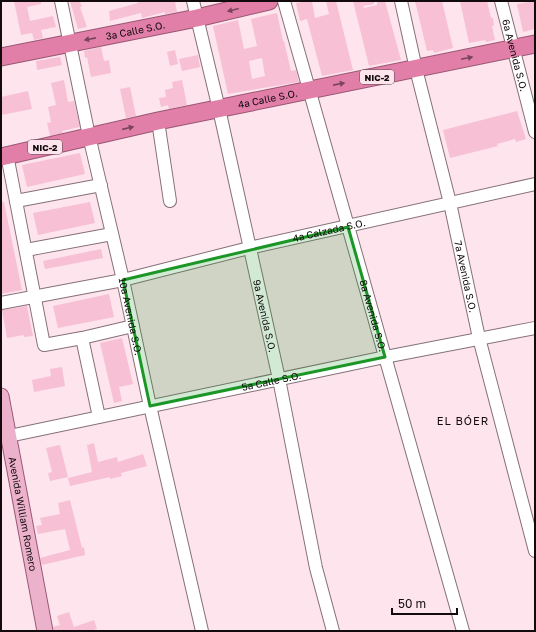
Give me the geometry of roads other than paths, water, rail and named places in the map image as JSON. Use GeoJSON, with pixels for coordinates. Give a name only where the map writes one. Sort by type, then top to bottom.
{"type":"FeatureCollection","features":[{"type":"Feature","properties":{"kind":"highway","name":"3a Calle S.O."},"geometry":{"type":"LineString","coordinates":[[1,57],[197,18],[269,1]]}},
{"type":"Feature","properties":{"kind":"highway","name":"4a Calle S.O."},"geometry":{"type":"LineString","coordinates":[[4,156],[158,121],[535,44]]}},
{"type":"Feature","properties":{"kind":"main road","name":"Avenida William Romero"},"geometry":{"type":"LineString","coordinates":[[1,396],[45,631]]}},
{"type":"Feature","properties":{"kind":"street","name":"10a Avenida S.O."},"geometry":{"type":"LineString","coordinates":[[61,1],[150,406],[202,631]]}},
{"type":"Feature","properties":{"kind":"street","name":"9a Avenida S.O."},"geometry":{"type":"LineString","coordinates":[[193,1],[219,109],[279,379],[316,568],[333,631]]}},
{"type":"Feature","properties":{"kind":"street","name":"8a Avenida S.O."},"geometry":{"type":"LineString","coordinates":[[284,1],[463,631]]}},
{"type":"Feature","properties":{"kind":"street","name":"7a Avenida S.O."},"geometry":{"type":"LineString","coordinates":[[401,1],[416,69],[450,203],[479,338],[535,551]]}},
{"type":"Feature","properties":{"kind":"street","name":"6a Avenida S.O."},"geometry":{"type":"LineString","coordinates":[[501,1],[535,132]]}},
{"type":"Feature","properties":{"kind":"street"},"geometry":{"type":"LineString","coordinates":[[158,121],[170,201]]}},
{"type":"Feature","properties":{"kind":"street"},"geometry":{"type":"LineString","coordinates":[[4,156],[16,202],[44,345],[133,326]]}},
{"type":"Feature","properties":{"kind":"street","name":"4a Calzada S.O."},"geometry":{"type":"LineString","coordinates":[[1,303],[123,280],[249,248],[535,184]]}},
{"type":"Feature","properties":{"kind":"street"},"geometry":{"type":"LineString","coordinates":[[16,202],[101,185]]}},
{"type":"Feature","properties":{"kind":"street"},"geometry":{"type":"LineString","coordinates":[[26,250],[112,234]]}},
{"type":"Feature","properties":{"kind":"street","name":"5a Calle S.O."},"geometry":{"type":"LineString","coordinates":[[9,436],[385,357],[535,328]]}},
{"type":"Feature","properties":{"kind":"street"},"geometry":{"type":"LineString","coordinates":[[82,338],[99,417]]}},
{"type":"Feature","properties":{"kind":"district","name":"EL BÓER"},"geometry":{"type":"Point","coordinates":[463,420]}}]}
